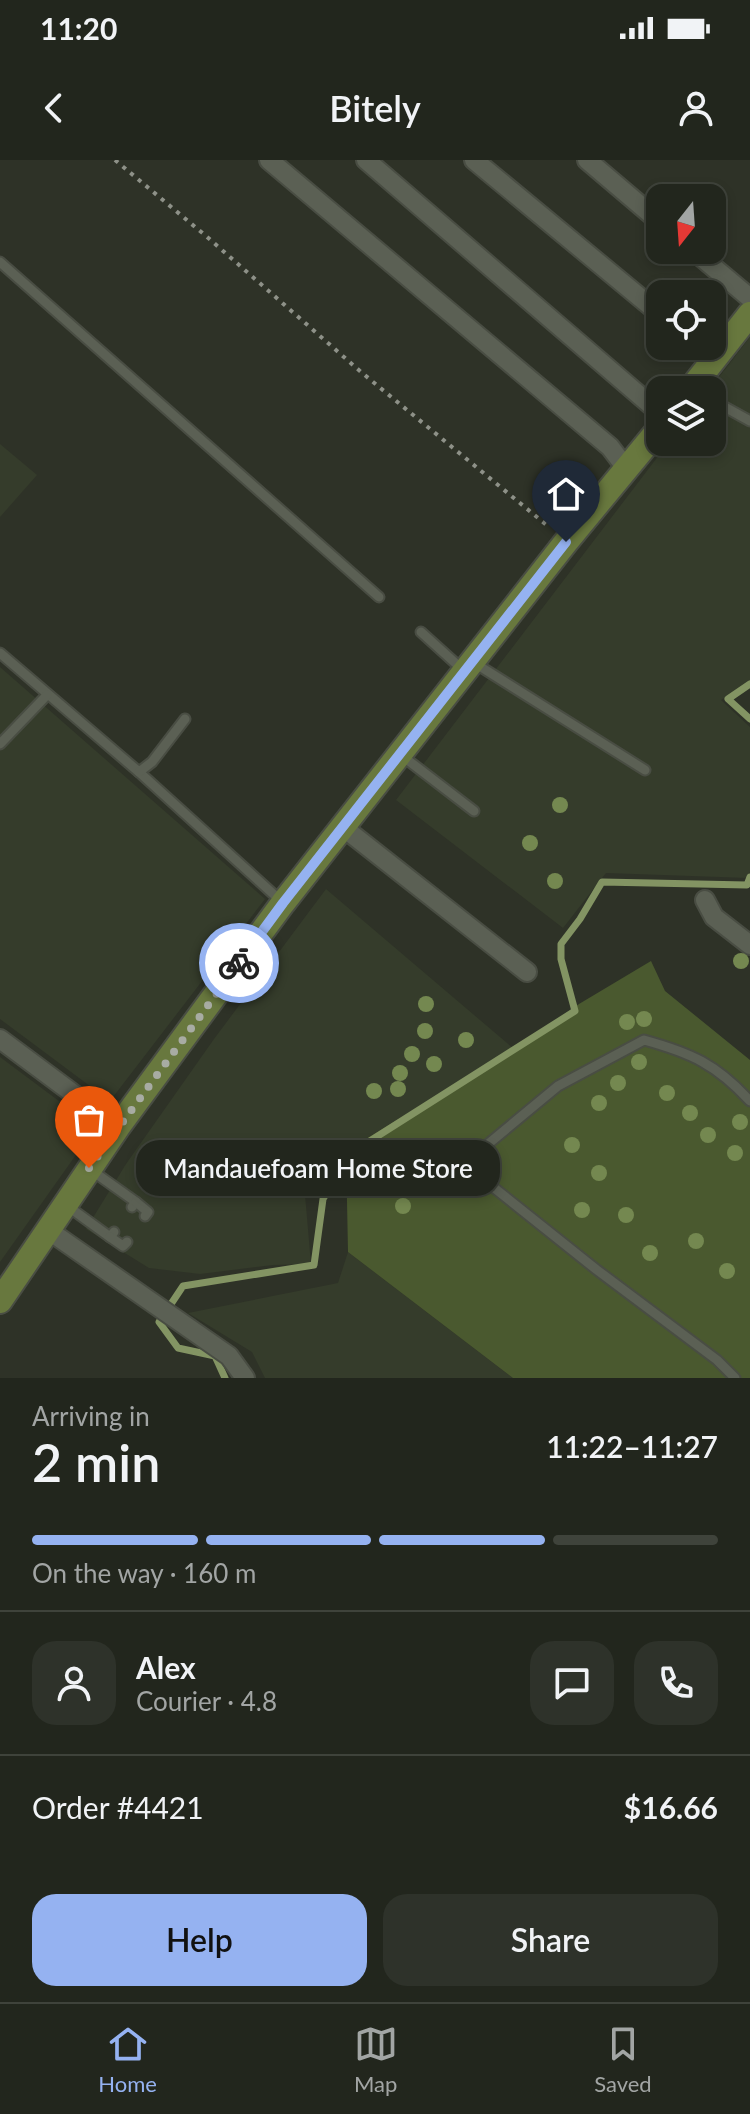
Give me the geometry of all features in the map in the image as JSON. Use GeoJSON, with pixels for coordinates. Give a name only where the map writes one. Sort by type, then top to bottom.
{"type":"FeatureCollection","features":[{"type":"Feature","properties":{"kind":"main road"},"geometry":{"type":"LineString","coordinates":[[726,335],[750,314]]}},
{"type":"Feature","properties":{"kind":"main road"},"geometry":{"type":"LineString","coordinates":[[0,1301],[118,1127],[283,903],[646,444]]}},
{"type":"Feature","properties":{"kind":"street"},"geometry":{"type":"LineString","coordinates":[[269,160],[610,447],[626,468]]}},
{"type":"Feature","properties":{"kind":"street"},"geometry":{"type":"LineString","coordinates":[[366,160],[646,401]]}},
{"type":"Feature","properties":{"kind":"street"},"geometry":{"type":"LineString","coordinates":[[474,160],[646,302]]}},
{"type":"Feature","properties":{"kind":"street"},"geometry":{"type":"LineString","coordinates":[[587,160],[646,210]]}},
{"type":"Feature","properties":{"kind":"street"},"geometry":{"type":"LineString","coordinates":[[710,264],[750,298]]}},
{"type":"Feature","properties":{"kind":"street"},"geometry":{"type":"LineString","coordinates":[[344,828],[527,972]]}},
{"type":"Feature","properties":{"kind":"street"},"geometry":{"type":"LineString","coordinates":[[705,900],[714,917],[750,945]]}},
{"type":"Feature","properties":{"kind":"street"},"geometry":{"type":"LineString","coordinates":[[0,1039],[118,1127]]}},
{"type":"Feature","properties":{"kind":"street"},"geometry":{"type":"LineString","coordinates":[[48,1230],[229,1356],[245,1378]]}},
{"type":"Feature","properties":{"kind":"lane"},"geometry":{"type":"LineString","coordinates":[[0,262],[379,597]]}},
{"type":"Feature","properties":{"kind":"lane"},"geometry":{"type":"LineString","coordinates":[[726,408],[750,421]]}},
{"type":"Feature","properties":{"kind":"lane"},"geometry":{"type":"LineString","coordinates":[[421,632],[469,667],[645,770]]}},
{"type":"Feature","properties":{"kind":"lane"},"geometry":{"type":"LineString","coordinates":[[0,653],[139,772],[283,903]]}},
{"type":"Feature","properties":{"kind":"lane"},"geometry":{"type":"LineString","coordinates":[[0,744],[47,695]]}},
{"type":"Feature","properties":{"kind":"lane"},"geometry":{"type":"LineString","coordinates":[[139,772],[152,762],[185,719]]}},
{"type":"Feature","properties":{"kind":"lane"},"geometry":{"type":"LineString","coordinates":[[401,755],[474,811]]}},
{"type":"Feature","properties":{"kind":"lane"},"geometry":{"type":"LineString","coordinates":[[735,1378],[717,1360],[478,1175],[476,1154],[558,1086],[644,1040],[697,1057],[722,1074],[750,1101]]}},
{"type":"Feature","properties":{"kind":"lane"},"geometry":{"type":"LineString","coordinates":[[89,1168],[134,1205],[148,1212],[145,1216]]}},
{"type":"Feature","properties":{"kind":"lane"},"geometry":{"type":"LineString","coordinates":[[65,1204],[112,1235],[123,1246],[127,1242]]}},
{"type":"Feature","properties":{"kind":"path"},"geometry":{"type":"LineString","coordinates":[[115,160],[361,372],[566,542]]}},
{"type":"Feature","properties":{"kind":"shaded area"},"geometry":{"type":"Polygon","coordinates":[[[750,337],[750,681],[721,700],[750,727],[750,872],[748,878],[606,873],[563,928],[396,800],[658,456],[726,456],[726,376],[720,376],[750,337]]]}},
{"type":"Feature","properties":{"kind":"shaded area"},"geometry":{"type":"Polygon","coordinates":[[[0,444],[37,475],[0,517],[0,444]]]}},
{"type":"Feature","properties":{"kind":"shaded area"},"geometry":{"type":"Polygon","coordinates":[[[0,667],[265,899],[110,1101],[0,1019],[0,667]]]}},
{"type":"Feature","properties":{"kind":"shaded area"},"geometry":{"type":"Polygon","coordinates":[[[326,889],[514,1049],[346,1151],[329,1139],[302,1160],[311,1264],[273,1265],[200,1274],[149,1268],[86,1229],[126,1164],[214,1039],[326,889]]]}},
{"type":"Feature","properties":{"kind":"shaded area"},"geometry":{"type":"Polygon","coordinates":[[[0,1057],[95,1128],[0,1262],[0,1057]]]}},
{"type":"Feature","properties":{"kind":"shaded area"},"geometry":{"type":"Polygon","coordinates":[[[348,1252],[513,1378],[265,1378],[252,1352],[188,1313],[338,1283],[348,1252]]]}},
{"type":"Feature","properties":{"kind":"green space"},"geometry":{"type":"Polygon","coordinates":[[[651,961],[665,991],[750,1060],[750,1378],[513,1378],[348,1252],[346,1151],[651,961]]]}},
{"type":"Feature","properties":{"kind":"waterway"},"geometry":{"type":"LineString","coordinates":[[750,684],[728,699],[750,719]]}},
{"type":"Feature","properties":{"kind":"waterway"},"geometry":{"type":"LineString","coordinates":[[225,1378],[215,1356],[178,1348],[159,1322],[183,1286],[314,1265],[323,1199],[351,1153],[575,1011],[561,959],[561,944],[602,882],[747,885],[750,877]]}},
{"type":"Feature","properties":{"kind":"way so far"},"geometry":{"type":"LineString","coordinates":[[89,1168],[239,963]]}},
{"type":"Feature","properties":{"kind":"place","name":"Mandauefoam Home Store"},"geometry":{"type":"Point","coordinates":[89,1168]}},
{"type":"Feature","properties":{"kind":"route"},"geometry":{"type":"LineString","coordinates":[[239,963],[566,542]]}}]}
